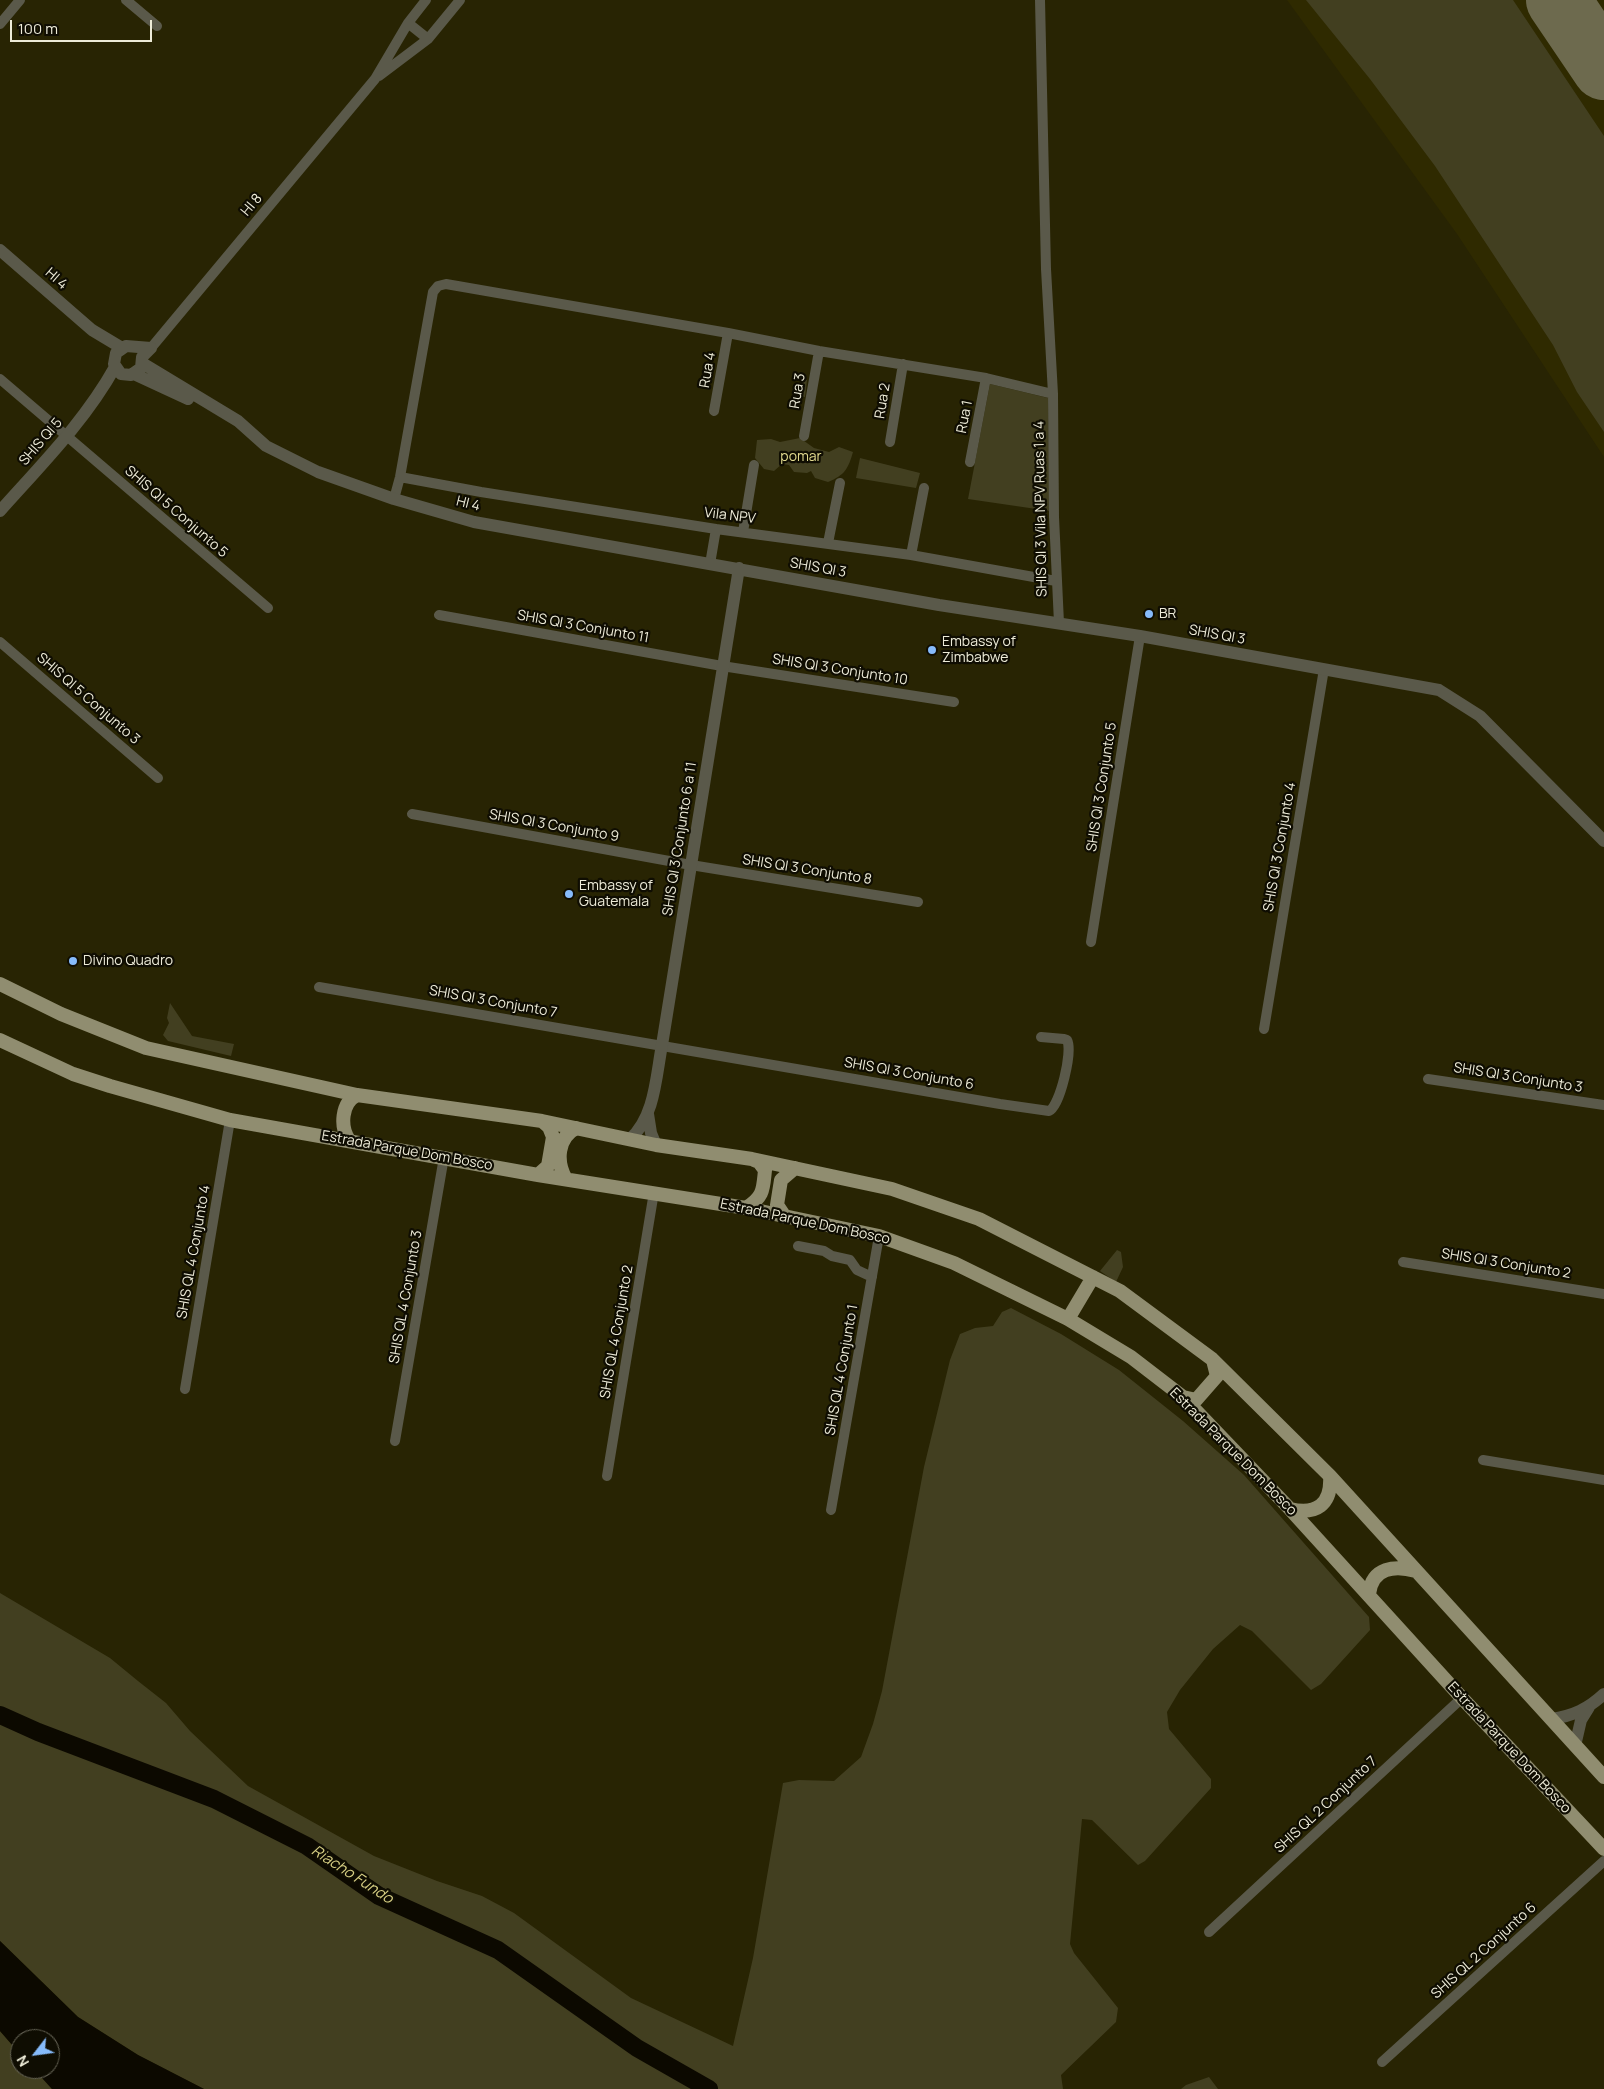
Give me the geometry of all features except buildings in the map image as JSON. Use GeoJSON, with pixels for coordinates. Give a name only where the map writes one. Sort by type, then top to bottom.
{"type":"FeatureCollection","features":[{"type":"Feature","properties":{"kind":"main road"},"geometry":{"type":"LineString","coordinates":[[0,984],[61,1014],[146,1048],[358,1095],[542,1121],[656,1145],[752,1159],[892,1189],[979,1219],[1120,1291],[1212,1358],[1330,1476],[1604,1777]]}},
{"type":"Feature","properties":{"kind":"main road","name":"Estrada Parque Dom Bosco"},"geometry":{"type":"LineString","coordinates":[[0,1040],[73,1074],[230,1120],[444,1156],[566,1179],[746,1208],[879,1236],[954,1263],[1068,1318],[1131,1357],[1184,1397],[1604,1849]]}},
{"type":"Feature","properties":{"kind":"main road"},"geometry":{"type":"LineString","coordinates":[[327,1136],[334,1128],[338,1098],[336,1090]]}},
{"type":"Feature","properties":{"kind":"main road"},"geometry":{"type":"LineString","coordinates":[[349,1140],[343,1128],[346,1105],[352,1098],[358,1095]]}},
{"type":"Feature","properties":{"kind":"main road"},"geometry":{"type":"LineString","coordinates":[[538,1174],[548,1166],[553,1137],[549,1127],[542,1121]]}},
{"type":"Feature","properties":{"kind":"main road"},"geometry":{"type":"LineString","coordinates":[[566,1179],[558,1162],[564,1138],[576,1128]]}},
{"type":"Feature","properties":{"kind":"main road"},"geometry":{"type":"LineString","coordinates":[[746,1208],[761,1197],[765,1170],[759,1162],[752,1159]]}},
{"type":"Feature","properties":{"kind":"main road"},"geometry":{"type":"LineString","coordinates":[[785,1217],[777,1205],[781,1180],[795,1168]]}},
{"type":"Feature","properties":{"kind":"main road"},"geometry":{"type":"LineString","coordinates":[[1068,1318],[1093,1277]]}},
{"type":"Feature","properties":{"kind":"main road"},"geometry":{"type":"LineString","coordinates":[[1184,1397],[1196,1400],[1217,1376],[1216,1365],[1212,1358]]}},
{"type":"Feature","properties":{"kind":"main road"},"geometry":{"type":"LineString","coordinates":[[1290,1509],[1303,1512],[1312,1511],[1323,1504],[1331,1487],[1330,1476]]}},
{"type":"Feature","properties":{"kind":"main road"},"geometry":{"type":"LineString","coordinates":[[1314,1536],[1316,1518],[1326,1508],[1337,1502],[1353,1502]]}},
{"type":"Feature","properties":{"kind":"main road"},"geometry":{"type":"LineString","coordinates":[[1369,1594],[1370,1587],[1382,1572],[1392,1567],[1416,1571]]}},
{"type":"Feature","properties":{"kind":"street"},"geometry":{"type":"LineString","coordinates":[[0,24],[20,0]]}},
{"type":"Feature","properties":{"kind":"street"},"geometry":{"type":"LineString","coordinates":[[126,0],[157,26]]}},
{"type":"Feature","properties":{"kind":"street","name":"HI 8"},"geometry":{"type":"LineString","coordinates":[[151,348],[375,79],[408,23],[426,0]]}},
{"type":"Feature","properties":{"kind":"street","name":"HI 8"},"geometry":{"type":"LineString","coordinates":[[375,79],[428,40],[460,0]]}},
{"type":"Feature","properties":{"kind":"street","name":"SHIS QI 3 Vila NPV Ruas 1 a 4"},"geometry":{"type":"LineString","coordinates":[[1040,0],[1046,270],[1052,394],[1058,624]]}},
{"type":"Feature","properties":{"kind":"street"},"geometry":{"type":"LineString","coordinates":[[408,23],[428,40]]}},
{"type":"Feature","properties":{"kind":"street","name":"HI 4"},"geometry":{"type":"LineString","coordinates":[[0,250],[92,330],[122,364],[238,421]]}},
{"type":"Feature","properties":{"kind":"street"},"geometry":{"type":"LineString","coordinates":[[394,499],[400,477],[433,292],[438,286],[446,284],[728,333],[819,351],[986,378],[1052,394]]}},
{"type":"Feature","properties":{"kind":"street","name":"Rua 4"},"geometry":{"type":"LineString","coordinates":[[714,412],[728,333]]}},
{"type":"Feature","properties":{"kind":"street"},"geometry":{"type":"LineString","coordinates":[[122,364],[151,348]]}},
{"type":"Feature","properties":{"kind":"street","name":"SHIS QI 5"},"geometry":{"type":"LineString","coordinates":[[0,511],[66,436],[122,364],[141,368],[142,357],[151,348]]}},
{"type":"Feature","properties":{"kind":"street","name":"Rua 3"},"geometry":{"type":"LineString","coordinates":[[804,436],[819,351]]}},
{"type":"Feature","properties":{"kind":"street","name":"HI 4"},"geometry":{"type":"LineString","coordinates":[[142,363],[238,421],[266,446],[318,472],[356,487],[474,522],[710,564]]}},
{"type":"Feature","properties":{"kind":"street","name":"Rua 2"},"geometry":{"type":"LineString","coordinates":[[890,442],[903,364]]}},
{"type":"Feature","properties":{"kind":"street","name":"Rua 1"},"geometry":{"type":"LineString","coordinates":[[970,462],[986,378]]}},
{"type":"Feature","properties":{"kind":"street","name":"SHIS QI 5 Conjunto 5"},"geometry":{"type":"LineString","coordinates":[[0,379],[268,608]]}},
{"type":"Feature","properties":{"kind":"street"},"geometry":{"type":"LineString","coordinates":[[743,532],[754,465]]}},
{"type":"Feature","properties":{"kind":"street","name":"Vila NPV"},"geometry":{"type":"LineString","coordinates":[[400,477],[481,492],[716,529],[911,555],[1056,580]]}},
{"type":"Feature","properties":{"kind":"street"},"geometry":{"type":"LineString","coordinates":[[828,543],[840,483]]}},
{"type":"Feature","properties":{"kind":"street"},"geometry":{"type":"LineString","coordinates":[[911,555],[924,488]]}},
{"type":"Feature","properties":{"kind":"street"},"geometry":{"type":"LineString","coordinates":[[710,564],[716,529]]}},
{"type":"Feature","properties":{"kind":"street","name":"SHIS QI 3"},"geometry":{"type":"LineString","coordinates":[[710,564],[939,605],[1140,636],[1439,690],[1465,705],[1493,729],[1604,842]]}},
{"type":"Feature","properties":{"kind":"street","name":"SHIS QI 3 Conjunto 6 a 11"},"geometry":{"type":"LineString","coordinates":[[630,1140],[642,1128],[648,1114],[662,1045],[739,568]]}},
{"type":"Feature","properties":{"kind":"street","name":"SHIS QI 3 Conjunto 11"},"geometry":{"type":"LineString","coordinates":[[439,615],[722,666]]}},
{"type":"Feature","properties":{"kind":"street","name":"SHIS QI 3 Conjunto 5"},"geometry":{"type":"LineString","coordinates":[[1091,942],[1140,636]]}},
{"type":"Feature","properties":{"kind":"street","name":"SHIS QI 5 Conjunto 3"},"geometry":{"type":"LineString","coordinates":[[0,642],[158,778]]}},
{"type":"Feature","properties":{"kind":"street","name":"SHIS QI 3 Conjunto 10"},"geometry":{"type":"LineString","coordinates":[[722,666],[954,702]]}},
{"type":"Feature","properties":{"kind":"street","name":"SHIS QI 3 Conjunto 4"},"geometry":{"type":"LineString","coordinates":[[1264,1029],[1324,669]]}},
{"type":"Feature","properties":{"kind":"street","name":"SHIS QI 3 Conjunto 9"},"geometry":{"type":"LineString","coordinates":[[412,814],[691,865]]}},
{"type":"Feature","properties":{"kind":"street","name":"SHIS QI 3 Conjunto 8"},"geometry":{"type":"LineString","coordinates":[[691,865],[918,902]]}},
{"type":"Feature","properties":{"kind":"street","name":"SHIS QI 3 Conjunto 7"},"geometry":{"type":"LineString","coordinates":[[319,987],[662,1045]]}},
{"type":"Feature","properties":{"kind":"street","name":"SHIS QI 3 Conjunto 6"},"geometry":{"type":"LineString","coordinates":[[662,1045],[990,1103],[1049,1111],[1056,1106],[1070,1047],[1067,1040],[1041,1037]]}},
{"type":"Feature","properties":{"kind":"street","name":"SHIS QI 3 Conjunto 3"},"geometry":{"type":"LineString","coordinates":[[1428,1078],[1604,1106]]}},
{"type":"Feature","properties":{"kind":"street","name":"SHIS QI 3 Conjunto 6 a 11"},"geometry":{"type":"LineString","coordinates":[[648,1114],[650,1133],[656,1145]]}},
{"type":"Feature","properties":{"kind":"street","name":"SHIS QL 4 Conjunto 4"},"geometry":{"type":"LineString","coordinates":[[185,1389],[230,1120]]}},
{"type":"Feature","properties":{"kind":"street","name":"SHIS QL 4 Conjunto 3"},"geometry":{"type":"LineString","coordinates":[[395,1441],[444,1156]]}},
{"type":"Feature","properties":{"kind":"street","name":"SHIS QL 4 Conjunto 2"},"geometry":{"type":"LineString","coordinates":[[607,1476],[654,1192]]}},
{"type":"Feature","properties":{"kind":"street","name":"SHIS QL 4 Conjunto 1"},"geometry":{"type":"LineString","coordinates":[[831,1510],[879,1236]]}},
{"type":"Feature","properties":{"kind":"street"},"geometry":{"type":"LineString","coordinates":[[798,1246],[824,1251],[832,1256],[850,1260],[858,1270],[872,1277]]}},
{"type":"Feature","properties":{"kind":"street","name":"SHIS QI 3 Conjunto 2"},"geometry":{"type":"LineString","coordinates":[[1403,1262],[1604,1294]]}},
{"type":"Feature","properties":{"kind":"street"},"geometry":{"type":"LineString","coordinates":[[1482,1460],[1604,1480]]}},
{"type":"Feature","properties":{"kind":"street"},"geometry":{"type":"LineString","coordinates":[[1551,1719],[1570,1716],[1589,1707],[1604,1694]]}},
{"type":"Feature","properties":{"kind":"street","name":"SHIS QL 2 Conjunto 7"},"geometry":{"type":"LineString","coordinates":[[1209,1932],[1462,1698]]}},
{"type":"Feature","properties":{"kind":"street"},"geometry":{"type":"LineString","coordinates":[[1575,1746],[1581,1720],[1589,1707]]}},
{"type":"Feature","properties":{"kind":"street","name":"SHIS QL 2 Conjunto 6"},"geometry":{"type":"LineString","coordinates":[[1382,2062],[1604,1861]]}},
{"type":"Feature","properties":{"kind":"shaded area"},"geometry":{"type":"Polygon","coordinates":[[[1287,0],[1604,0],[1604,457],[1457,234],[1287,0]]]}},
{"type":"Feature","properties":{"kind":"shaded area"},"geometry":{"type":"Polygon","coordinates":[[[0,1941],[78,2017],[138,2055],[204,2089],[52,2089],[43,2079],[60,2079],[60,2029],[10,2029],[10,2042],[0,2031],[0,1941]]]}},
{"type":"Feature","properties":{"kind":"green space"},"geometry":{"type":"Polygon","coordinates":[[[1306,0],[1513,0],[1604,136],[1604,432],[1577,392],[1553,345],[1435,166],[1370,79],[1306,0]]]}},
{"type":"Feature","properties":{"kind":"green space"},"geometry":{"type":"Polygon","coordinates":[[[802,379],[807,380],[805,397],[799,396],[802,379]]]}},
{"type":"Feature","properties":{"kind":"green space"},"geometry":{"type":"Polygon","coordinates":[[[990,384],[1048,398],[1050,511],[968,499],[990,384]]]}},
{"type":"Feature","properties":{"kind":"green space","name":"pomar"},"geometry":{"type":"Polygon","coordinates":[[[800,438],[814,448],[829,452],[839,447],[853,452],[845,471],[828,482],[815,478],[811,471],[807,473],[794,472],[789,465],[782,464],[774,471],[764,469],[755,458],[757,440],[771,439],[780,442],[800,438]]]}},
{"type":"Feature","properties":{"kind":"green space"},"geometry":{"type":"Polygon","coordinates":[[[860,458],[920,473],[916,488],[856,478],[860,458]]]}},
{"type":"Feature","properties":{"kind":"green space"},"geometry":{"type":"Polygon","coordinates":[[[170,1003],[192,1036],[234,1044],[231,1056],[168,1041],[163,1035],[169,1023],[167,1018],[170,1003]]]}},
{"type":"Feature","properties":{"kind":"green space"},"geometry":{"type":"Polygon","coordinates":[[[1117,1250],[1121,1252],[1123,1267],[1116,1282],[1100,1271],[1117,1250]]]}},
{"type":"Feature","properties":{"kind":"green space"},"geometry":{"type":"Polygon","coordinates":[[[1011,1308],[1061,1334],[1119,1370],[1183,1421],[1244,1475],[1369,1617],[1370,1630],[1321,1684],[1311,1690],[1252,1631],[1240,1625],[1213,1649],[1180,1690],[1167,1712],[1169,1729],[1211,1779],[1211,1788],[1145,1861],[1138,1865],[1092,1820],[1082,1819],[1070,1944],[1074,1953],[1118,2008],[1116,2022],[1061,2075],[1063,2089],[204,2089],[138,2055],[78,2017],[0,1941],[0,1593],[110,1658],[166,1703],[190,1731],[248,1786],[374,1856],[437,1881],[482,1896],[514,1913],[631,1998],[733,2046],[753,1958],[783,1783],[799,1780],[834,1781],[861,1757],[882,1691],[924,1467],[950,1360],[960,1334],[975,1328],[993,1326],[1002,1312],[1011,1308]]]}},
{"type":"Feature","properties":{"kind":"green space"},"geometry":{"type":"Polygon","coordinates":[[[0,2031],[10,2042],[10,2079],[43,2079],[52,2089],[0,2089],[0,2031]]]}},
{"type":"Feature","properties":{"kind":"green space"},"geometry":{"type":"Polygon","coordinates":[[[1209,2077],[1218,2089],[1181,2089],[1186,2085],[1209,2077]]]}},
{"type":"Feature","properties":{"kind":"waterway","name":"Riacho Fundo"},"geometry":{"type":"LineString","coordinates":[[0,1715],[38,1732],[214,1799],[307,1846],[379,1896],[498,1950],[637,2048],[709,2089]]}},
{"type":"Feature","properties":{"kind":"runway"},"geometry":{"type":"LineString","coordinates":[[1558,0],[1604,68]]}},
{"type":"Feature","properties":{"kind":"place","name":"BR"},"geometry":{"type":"Point","coordinates":[1149,614]}},
{"type":"Feature","properties":{"kind":"place","name":"Embassy of Zimbabwe"},"geometry":{"type":"Point","coordinates":[932,650]}},
{"type":"Feature","properties":{"kind":"place","name":"Embassy of Guatemala"},"geometry":{"type":"Point","coordinates":[569,894]}},
{"type":"Feature","properties":{"kind":"place","name":"Divino Quadro"},"geometry":{"type":"Point","coordinates":[73,961]}}]}
